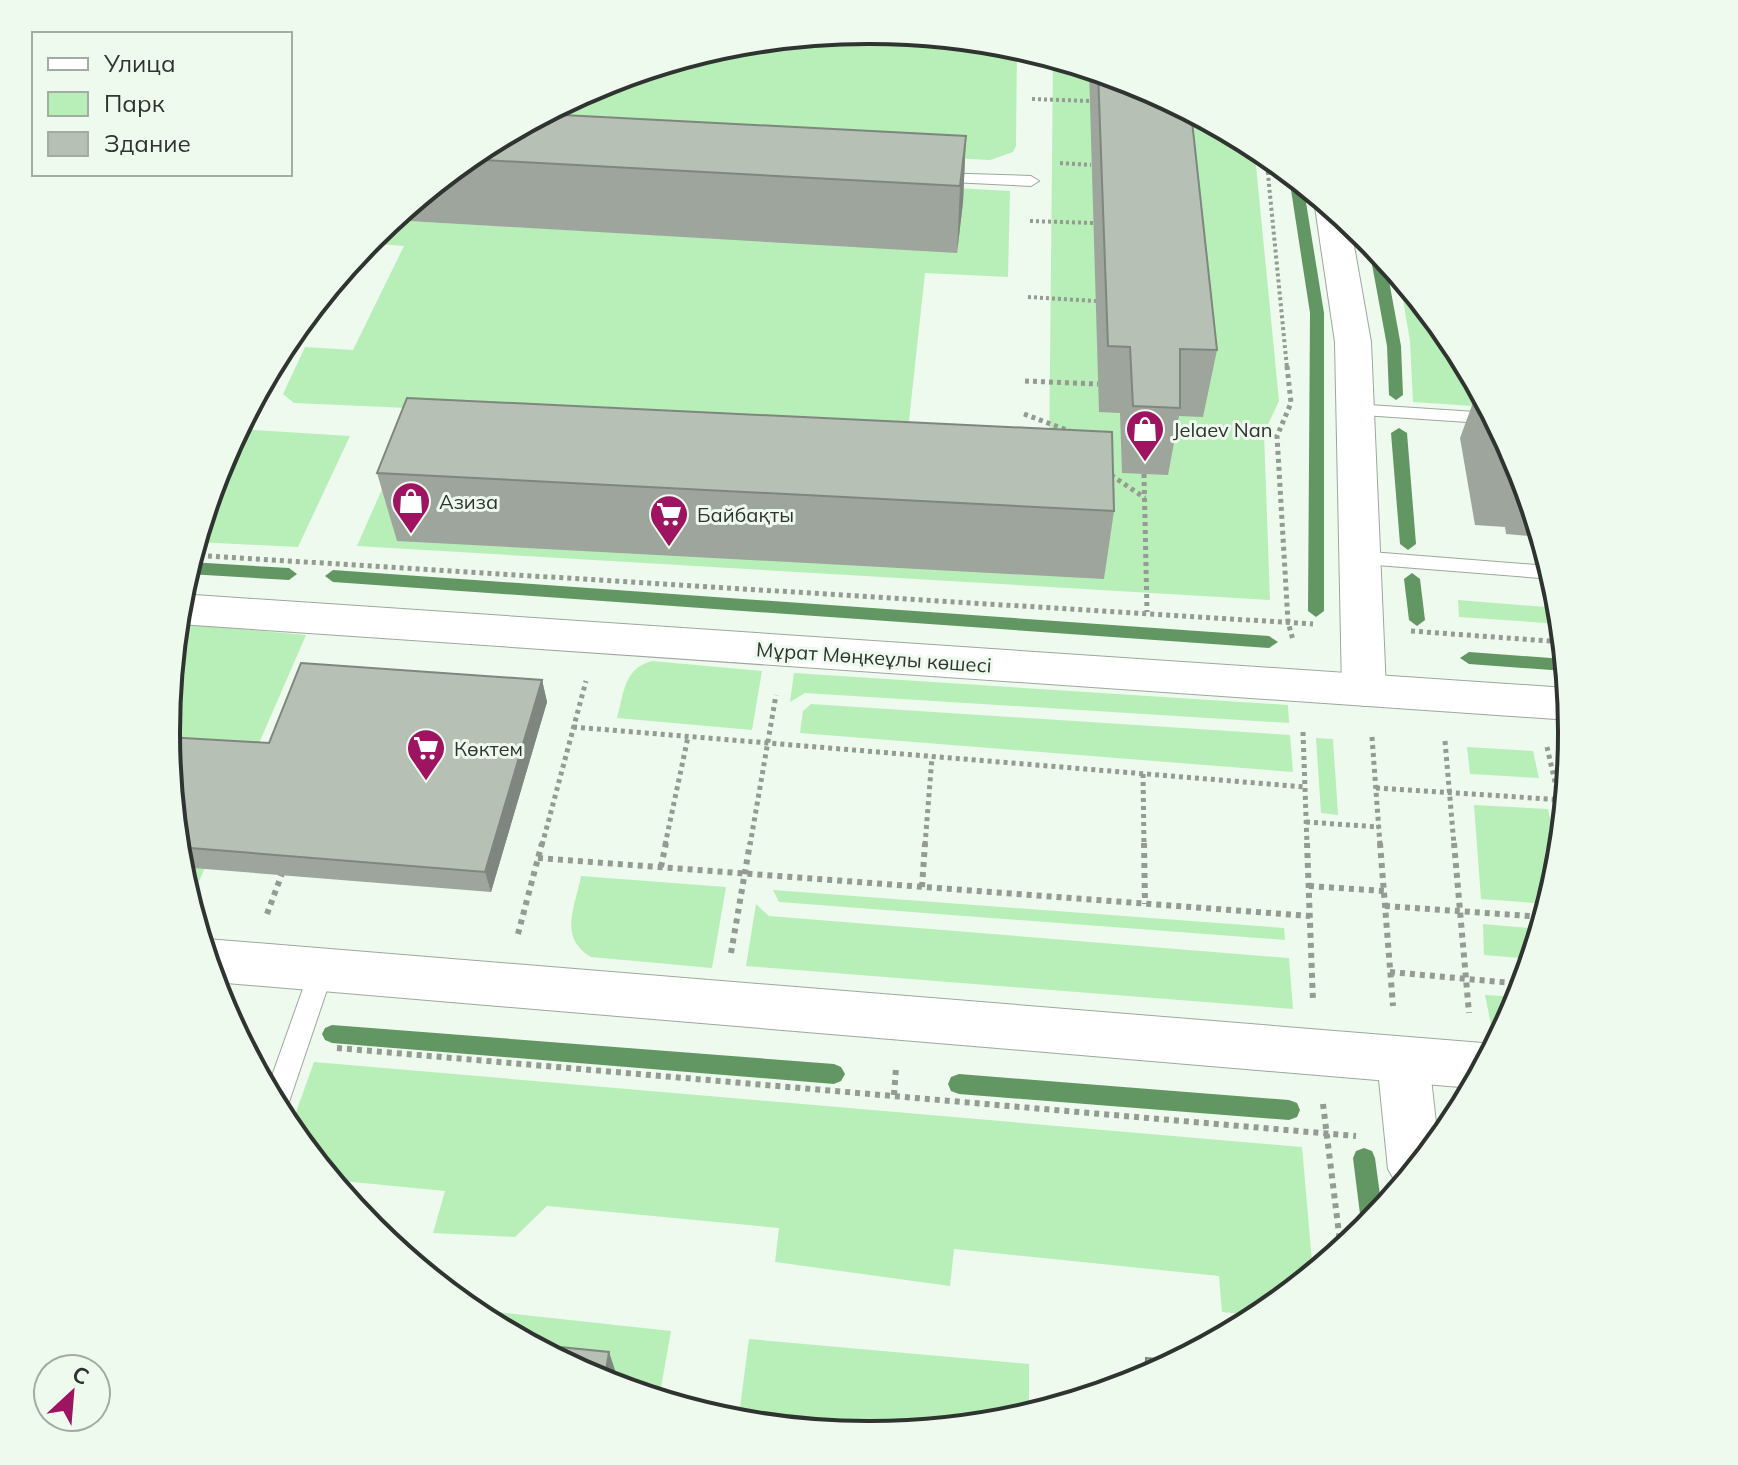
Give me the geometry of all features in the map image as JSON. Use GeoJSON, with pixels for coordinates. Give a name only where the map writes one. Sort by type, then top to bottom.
{"type":"FeatureCollection","features":[{"type":"Feature","properties":{"kind":"main road"},"geometry":{"type":"LineString","coordinates":[[1334,225],[1353,342],[1360,628],[1367,706]]}},
{"type":"Feature","properties":{"kind":"main road","name":"Мұрат Мөңкеұлы көшесі"},"geometry":{"type":"LineString","coordinates":[[192,610],[597,638],[1557,721]]}},
{"type":"Feature","properties":{"kind":"main road"},"geometry":{"type":"LineString","coordinates":[[228,961],[1403,1060],[1477,1045]]}},
{"type":"Feature","properties":{"kind":"main road"},"geometry":{"type":"LineString","coordinates":[[1403,1060],[1413,1154]]}},
{"type":"Feature","properties":{"kind":"lane"},"geometry":{"type":"LineString","coordinates":[[925,178],[1031,181]]}},
{"type":"Feature","properties":{"kind":"lane"},"geometry":{"type":"LineString","coordinates":[[1354,410],[1481,418]]}},
{"type":"Feature","properties":{"kind":"lane"},"geometry":{"type":"LineString","coordinates":[[1358,558],[1538,572]]}},
{"type":"Feature","properties":{"kind":"lane"},"geometry":{"type":"LineString","coordinates":[[281,1089],[322,969]]}},
{"type":"Feature","properties":{"kind":"path"},"geometry":{"type":"LineString","coordinates":[[1032,99],[1090,101]]}},
{"type":"Feature","properties":{"kind":"path"},"geometry":{"type":"LineString","coordinates":[[1268,171],[1291,403],[1277,436],[1288,622]]}},
{"type":"Feature","properties":{"kind":"path"},"geometry":{"type":"LineString","coordinates":[[1030,221],[1093,223]]}},
{"type":"Feature","properties":{"kind":"path"},"geometry":{"type":"LineString","coordinates":[[1028,297],[1096,301]]}},
{"type":"Feature","properties":{"kind":"path"},"geometry":{"type":"LineString","coordinates":[[1025,381],[1098,384]]}},
{"type":"Feature","properties":{"kind":"path"},"geometry":{"type":"LineString","coordinates":[[1024,414],[1049,421],[1078,439]]}},
{"type":"Feature","properties":{"kind":"path"},"geometry":{"type":"LineString","coordinates":[[1109,474],[1145,498]]}},
{"type":"Feature","properties":{"kind":"path"},"geometry":{"type":"LineString","coordinates":[[1144,474],[1147,612]]}},
{"type":"Feature","properties":{"kind":"path"},"geometry":{"type":"LineString","coordinates":[[204,556],[1147,612],[1552,641]]}},
{"type":"Feature","properties":{"kind":"path"},"geometry":{"type":"LineString","coordinates":[[396,575],[400,565]]}},
{"type":"Feature","properties":{"kind":"path"},"geometry":{"type":"LineString","coordinates":[[504,985],[597,638]]}},
{"type":"Feature","properties":{"kind":"path"},"geometry":{"type":"LineString","coordinates":[[729,966],[778,687]]}},
{"type":"Feature","properties":{"kind":"path"},"geometry":{"type":"LineString","coordinates":[[1367,706],[1393,1007]]}},
{"type":"Feature","properties":{"kind":"path"},"geometry":{"type":"LineString","coordinates":[[1302,720],[1313,1007]]}},
{"type":"Feature","properties":{"kind":"path"},"geometry":{"type":"LineString","coordinates":[[573,727],[1305,787]]}},
{"type":"Feature","properties":{"kind":"path"},"geometry":{"type":"LineString","coordinates":[[1444,731],[1466,979],[1477,1045]]}},
{"type":"Feature","properties":{"kind":"path"},"geometry":{"type":"LineString","coordinates":[[661,867],[688,737]]}},
{"type":"Feature","properties":{"kind":"path"},"geometry":{"type":"LineString","coordinates":[[922,887],[932,757]]}},
{"type":"Feature","properties":{"kind":"path"},"geometry":{"type":"LineString","coordinates":[[1143,774],[1145,904]]}},
{"type":"Feature","properties":{"kind":"path"},"geometry":{"type":"LineString","coordinates":[[1376,788],[1554,799]]}},
{"type":"Feature","properties":{"kind":"path"},"geometry":{"type":"LineString","coordinates":[[1306,822],[1379,827]]}},
{"type":"Feature","properties":{"kind":"path"},"geometry":{"type":"LineString","coordinates":[[538,858],[1310,916]]}},
{"type":"Feature","properties":{"kind":"path"},"geometry":{"type":"LineString","coordinates":[[228,961],[285,867]]}},
{"type":"Feature","properties":{"kind":"path"},"geometry":{"type":"LineString","coordinates":[[1309,886],[1384,891]]}},
{"type":"Feature","properties":{"kind":"path"},"geometry":{"type":"LineString","coordinates":[[1385,906],[1532,916]]}},
{"type":"Feature","properties":{"kind":"path"},"geometry":{"type":"LineString","coordinates":[[1390,972],[1510,983]]}},
{"type":"Feature","properties":{"kind":"path"},"geometry":{"type":"LineString","coordinates":[[298,1044],[1327,1133],[1413,1155]]}},
{"type":"Feature","properties":{"kind":"path"},"geometry":{"type":"LineString","coordinates":[[894,1095],[896,1063]]}},
{"type":"Feature","properties":{"kind":"path"},"geometry":{"type":"LineString","coordinates":[[1327,1133],[1339,1235]]}},
{"type":"Feature","properties":{"kind":"green space"},"geometry":{"type":"Polygon","coordinates":[[[824,45],[914,45],[1017,60],[1016,146],[1013,152],[990,160],[525,136],[606,96],[691,67],[735,57],[824,45]]]}},
{"type":"Feature","properties":{"kind":"green space"},"geometry":{"type":"Polygon","coordinates":[[[1053,69],[1132,96],[1174,115],[1256,163],[1279,401],[1264,433],[1270,600],[357,546],[404,439],[1049,467],[1053,69]]]}},
{"type":"Feature","properties":{"kind":"green space"},"geometry":{"type":"Polygon","coordinates":[[[484,162],[1010,191],[1008,277],[925,273],[908,430],[294,403],[283,394],[305,347],[353,350],[404,246],[384,244],[409,221],[957,252],[962,202],[484,162]]]}},
{"type":"Feature","properties":{"kind":"green space"},"geometry":{"type":"Polygon","coordinates":[[[1403,298],[1441,350],[1475,406],[1413,402],[1410,341],[1403,298]]]}},
{"type":"Feature","properties":{"kind":"green space"},"geometry":{"type":"Polygon","coordinates":[[[251,430],[350,436],[298,547],[207,543],[233,469],[251,430]]]}},
{"type":"Feature","properties":{"kind":"green space"},"geometry":{"type":"Polygon","coordinates":[[[1458,600],[1546,607],[1548,623],[1459,617],[1458,600]]]}},
{"type":"Feature","properties":{"kind":"green space"},"geometry":{"type":"Polygon","coordinates":[[[189,624],[306,635],[198,884],[186,822],[180,732],[189,624]]]}},
{"type":"Feature","properties":{"kind":"green space"},"geometry":{"type":"Polygon","coordinates":[[[652,661],[762,671],[752,730],[617,718],[630,676],[643,664],[652,661]]]}},
{"type":"Feature","properties":{"kind":"green space"},"geometry":{"type":"Polygon","coordinates":[[[794,673],[1288,705],[1289,723],[805,693],[790,702],[794,673]]]}},
{"type":"Feature","properties":{"kind":"green space"},"geometry":{"type":"Polygon","coordinates":[[[811,704],[1290,735],[1293,772],[800,733],[803,711],[811,704]]]}},
{"type":"Feature","properties":{"kind":"green space"},"geometry":{"type":"Polygon","coordinates":[[[1316,738],[1333,739],[1338,815],[1321,813],[1316,738]]]}},
{"type":"Feature","properties":{"kind":"green space"},"geometry":{"type":"Polygon","coordinates":[[[1467,747],[1533,751],[1539,778],[1470,774],[1467,747]]]}},
{"type":"Feature","properties":{"kind":"green space"},"geometry":{"type":"Polygon","coordinates":[[[1474,805],[1548,809],[1551,825],[1536,903],[1481,899],[1474,805]]]}},
{"type":"Feature","properties":{"kind":"green space"},"geometry":{"type":"Polygon","coordinates":[[[581,876],[726,887],[712,968],[591,957],[581,949],[572,931],[571,921],[581,876]]]}},
{"type":"Feature","properties":{"kind":"green space"},"geometry":{"type":"Polygon","coordinates":[[[773,890],[1284,928],[1285,940],[779,902],[773,890]]]}},
{"type":"Feature","properties":{"kind":"green space"},"geometry":{"type":"Polygon","coordinates":[[[756,904],[769,916],[1289,958],[1293,1009],[746,966],[756,904]]]}},
{"type":"Feature","properties":{"kind":"green space"},"geometry":{"type":"Polygon","coordinates":[[[1483,924],[1529,928],[1519,958],[1484,955],[1483,924]]]}},
{"type":"Feature","properties":{"kind":"green space"},"geometry":{"type":"Polygon","coordinates":[[[1485,995],[1505,996],[1492,1025],[1485,995]]]}},
{"type":"Feature","properties":{"kind":"green space"},"geometry":{"type":"Polygon","coordinates":[[[314,1062],[1302,1147],[1312,1259],[1238,1314],[1222,1312],[1219,1276],[954,1249],[950,1286],[775,1262],[779,1228],[547,1206],[515,1237],[433,1233],[445,1191],[347,1181],[296,1113],[314,1062]]]}},
{"type":"Feature","properties":{"kind":"green space"},"geometry":{"type":"Polygon","coordinates":[[[498,1312],[671,1331],[661,1388],[564,1350],[498,1312]]]}},
{"type":"Feature","properties":{"kind":"green space"},"geometry":{"type":"Polygon","coordinates":[[[749,1339],[1029,1364],[1029,1402],[959,1415],[914,1420],[824,1420],[740,1409],[749,1339]]]}},
{"type":"Feature","properties":{"kind":"building"},"geometry":{"type":"Polygon","coordinates":[[[1098,84],[1132,96],[1192,125],[1217,350],[1180,349],[1180,408],[1133,406],[1130,347],[1108,346],[1098,84]]]}},
{"type":"Feature","properties":{"kind":"building"},"geometry":{"type":"Polygon","coordinates":[[[564,115],[966,136],[960,186],[486,160],[564,115]]]}},
{"type":"Feature","properties":{"kind":"building"},"geometry":{"type":"Polygon","coordinates":[[[407,398],[1112,432],[1114,511],[377,473],[407,398]]]}},
{"type":"Feature","properties":{"kind":"building"},"geometry":{"type":"Polygon","coordinates":[[[301,663],[542,680],[485,872],[191,848],[180,738],[269,743],[301,663]]]}},
{"type":"Feature","properties":{"kind":"building"},"geometry":{"type":"Polygon","coordinates":[[[558,1347],[609,1352],[606,1369],[558,1347]]]}},
{"type":"Feature","properties":{"kind":"waterway"},"geometry":{"type":"LineString","coordinates":[[1298,194],[1317,313],[1316,611]]}},
{"type":"Feature","properties":{"kind":"waterway"},"geometry":{"type":"LineString","coordinates":[[1380,272],[1394,346],[1396,395]]}},
{"type":"Feature","properties":{"kind":"waterway"},"geometry":{"type":"LineString","coordinates":[[1399,433],[1408,544]]}},
{"type":"Feature","properties":{"kind":"waterway"},"geometry":{"type":"LineString","coordinates":[[201,569],[289,574]]}},
{"type":"Feature","properties":{"kind":"waterway"},"geometry":{"type":"LineString","coordinates":[[333,576],[1269,642]]}},
{"type":"Feature","properties":{"kind":"waterway"},"geometry":{"type":"LineString","coordinates":[[1412,579],[1417,620]]}},
{"type":"Feature","properties":{"kind":"waterway"},"geometry":{"type":"LineString","coordinates":[[1469,658],[1554,664]]}},
{"type":"Feature","properties":{"kind":"waterway"},"geometry":{"type":"LineString","coordinates":[[332,1034],[834,1074]]}},
{"type":"Feature","properties":{"kind":"waterway"},"geometry":{"type":"LineString","coordinates":[[959,1084],[1289,1110]]}},
{"type":"Feature","properties":{"kind":"waterway"},"geometry":{"type":"LineString","coordinates":[[1364,1158],[1370,1204]]}},
{"type":"Feature","properties":{"kind":"place","name":"Jelaev Nan"},"geometry":{"type":"Point","coordinates":[1145,463]}},
{"type":"Feature","properties":{"kind":"place","name":"Азиза"},"geometry":{"type":"Point","coordinates":[411,535]}},
{"type":"Feature","properties":{"kind":"place","name":"Байбақты"},"geometry":{"type":"Point","coordinates":[669,548]}},
{"type":"Feature","properties":{"kind":"place","name":"Көктем"},"geometry":{"type":"Point","coordinates":[426,782]}}]}
